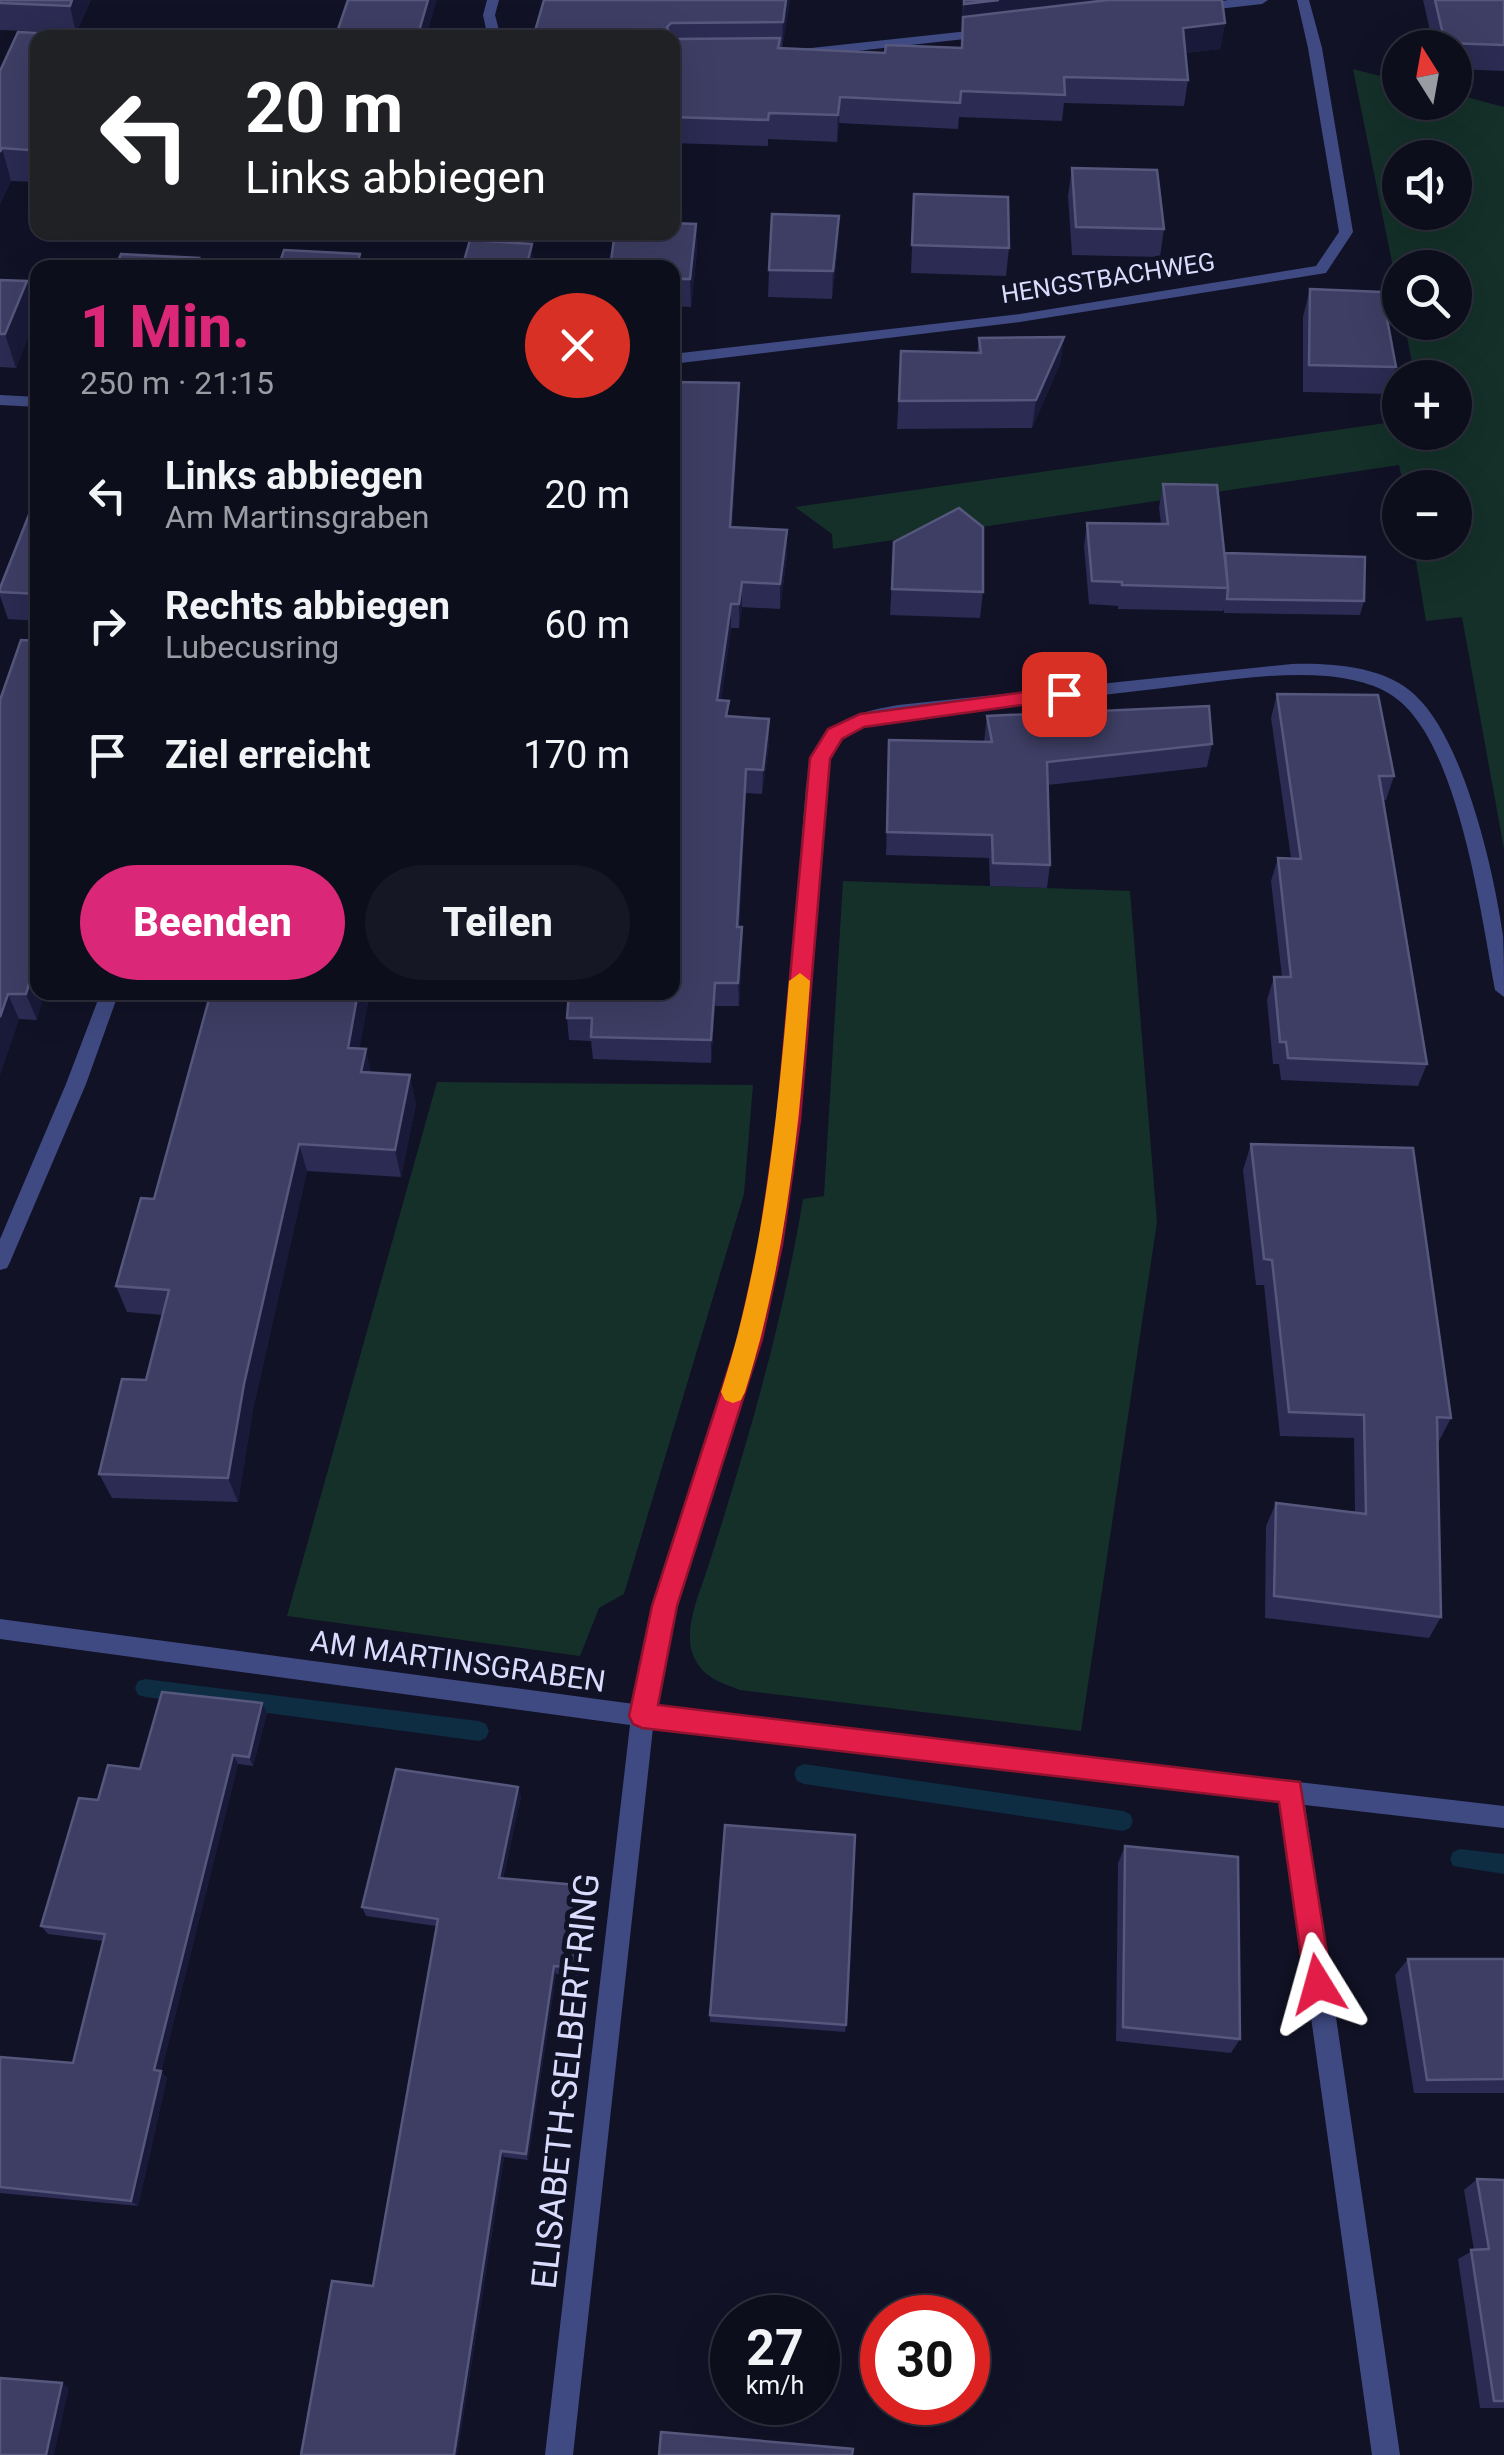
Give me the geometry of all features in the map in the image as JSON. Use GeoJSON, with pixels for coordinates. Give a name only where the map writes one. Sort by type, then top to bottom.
{"type":"FeatureCollection","features":[{"type":"Feature","properties":{"kind":"street"},"geometry":{"type":"LineString","coordinates":[[493,30],[489,15],[494,0]]}},
{"type":"Feature","properties":{"kind":"street"},"geometry":{"type":"LineString","coordinates":[[1184,10],[1262,0]]}},
{"type":"Feature","properties":{"kind":"street","name":"HENGSTBACHWEG"},"geometry":{"type":"LineString","coordinates":[[680,359],[1020,318],[1321,270],[1346,232],[1315,48],[1302,0]]}},
{"type":"Feature","properties":{"kind":"street"},"geometry":{"type":"LineString","coordinates":[[780,56],[1006,31]]}},
{"type":"Feature","properties":{"kind":"street"},"geometry":{"type":"LineString","coordinates":[[0,400],[30,402]]}},
{"type":"Feature","properties":{"kind":"street","name":"ELISABETH-SELBERT-RING"},"geometry":{"type":"LineString","coordinates":[[559,2455],[642,1716],[664,1606],[750,1339],[770,1245],[788,1120],[816,781],[820,758],[835,734],[860,720],[907,712],[1262,671],[1324,670],[1371,678],[1410,699],[1424,713],[1440,742],[1484,882],[1504,990]]}},
{"type":"Feature","properties":{"kind":"street"},"geometry":{"type":"LineString","coordinates":[[0,1262],[76,1084],[107,1000]]}},
{"type":"Feature","properties":{"kind":"street","name":"AM MARTINSGRABEN"},"geometry":{"type":"LineString","coordinates":[[1,1632],[642,1716],[1504,1817]]}},
{"type":"Feature","properties":{"kind":"street"},"geometry":{"type":"LineString","coordinates":[[1290,1791],[1386,2455]]}},
{"type":"Feature","properties":{"kind":"green space"},"geometry":{"type":"Polygon","coordinates":[[[1353,69],[1382,76],[1382,120],[1472,120],[1472,99],[1504,107],[1504,849],[1462,617],[1426,621],[1416,560],[1472,560],[1472,470],[1400,470],[1399,465],[833,549],[832,534],[795,507],[1382,424],[1382,450],[1472,450],[1472,360],[1412,360],[1407,340],[1472,340],[1472,250],[1390,250],[1385,230],[1472,230],[1472,140],[1382,140],[1382,213],[1353,69]]]}},
{"type":"Feature","properties":{"kind":"green space"},"geometry":{"type":"Polygon","coordinates":[[[843,881],[1130,891],[1157,1222],[1081,1731],[740,1690],[706,1674],[690,1645],[694,1611],[762,1385],[803,1199],[824,1196],[843,881]]]}},
{"type":"Feature","properties":{"kind":"green space"},"geometry":{"type":"Polygon","coordinates":[[[437,1082],[753,1085],[744,1194],[624,1594],[599,1608],[580,1656],[287,1616],[437,1082]]]}},
{"type":"Feature","properties":{"kind":"building"},"geometry":{"type":"Polygon","coordinates":[[[0,0],[72,0],[70,6],[0,0]]]}},
{"type":"Feature","properties":{"kind":"building"},"geometry":{"type":"Polygon","coordinates":[[[348,0],[428,0],[419,30],[338,30],[348,0]]]}},
{"type":"Feature","properties":{"kind":"building"},"geometry":{"type":"Polygon","coordinates":[[[544,0],[786,0],[783,22],[671,23],[668,30],[535,30],[544,0]]]}},
{"type":"Feature","properties":{"kind":"building"},"geometry":{"type":"Polygon","coordinates":[[[964,0],[999,0],[964,4],[964,0]]]}},
{"type":"Feature","properties":{"kind":"building"},"geometry":{"type":"Polygon","coordinates":[[[1108,0],[1222,0],[1225,23],[1183,28],[1188,80],[1064,77],[1065,95],[961,91],[960,103],[840,97],[838,115],[769,113],[768,120],[680,117],[680,39],[780,38],[778,48],[885,53],[886,45],[962,48],[963,17],[1108,0]]]}},
{"type":"Feature","properties":{"kind":"building"},"geometry":{"type":"Polygon","coordinates":[[[1435,0],[1504,0],[1504,45],[1472,44],[1472,30],[1442,30],[1435,0]]]}},
{"type":"Feature","properties":{"kind":"building"},"geometry":{"type":"Polygon","coordinates":[[[18,32],[30,33],[28,150],[2,148],[0,152],[0,71],[18,32]]]}},
{"type":"Feature","properties":{"kind":"building"},"geometry":{"type":"Polygon","coordinates":[[[1072,168],[1157,170],[1164,229],[1076,227],[1072,168]]]}},
{"type":"Feature","properties":{"kind":"building"},"geometry":{"type":"Polygon","coordinates":[[[914,194],[1008,197],[1009,248],[912,245],[914,194]]]}},
{"type":"Feature","properties":{"kind":"building"},"geometry":{"type":"Polygon","coordinates":[[[772,214],[839,216],[833,271],[769,270],[772,214]]]}},
{"type":"Feature","properties":{"kind":"building"},"geometry":{"type":"Polygon","coordinates":[[[680,223],[696,224],[690,279],[680,279],[680,260],[611,260],[614,240],[680,240],[680,223]]]}},
{"type":"Feature","properties":{"kind":"building"},"geometry":{"type":"Polygon","coordinates":[[[470,240],[532,244],[528,260],[464,260],[470,240]]]}},
{"type":"Feature","properties":{"kind":"building"},"geometry":{"type":"Polygon","coordinates":[[[284,250],[360,254],[358,260],[281,260],[284,250]]]}},
{"type":"Feature","properties":{"kind":"building"},"geometry":{"type":"Polygon","coordinates":[[[121,254],[199,258],[198,260],[118,260],[121,254]]]}},
{"type":"Feature","properties":{"kind":"building"},"geometry":{"type":"Polygon","coordinates":[[[0,280],[27,281],[5,334],[0,334],[0,280]]]}},
{"type":"Feature","properties":{"kind":"building"},"geometry":{"type":"Polygon","coordinates":[[[1310,289],[1382,292],[1382,340],[1391,340],[1395,360],[1382,360],[1382,367],[1309,365],[1310,289]]]}},
{"type":"Feature","properties":{"kind":"building"},"geometry":{"type":"Polygon","coordinates":[[[1064,337],[1036,400],[899,401],[901,351],[981,353],[979,338],[1064,337]]]}},
{"type":"Feature","properties":{"kind":"building"},"geometry":{"type":"Polygon","coordinates":[[[680,382],[739,383],[730,527],[787,530],[780,584],[742,582],[739,604],[731,604],[717,700],[729,701],[726,716],[769,719],[763,770],[746,769],[737,927],[742,927],[738,983],[715,983],[711,1040],[591,1037],[592,1018],[567,1018],[568,1000],[680,1000],[680,382]]]}},
{"type":"Feature","properties":{"kind":"building"},"geometry":{"type":"Polygon","coordinates":[[[1163,484],[1217,485],[1228,588],[1092,581],[1087,523],[1168,524],[1163,484]]]}},
{"type":"Feature","properties":{"kind":"building"},"geometry":{"type":"Polygon","coordinates":[[[959,508],[983,527],[983,592],[892,589],[894,542],[959,508]]]}},
{"type":"Feature","properties":{"kind":"building"},"geometry":{"type":"Polygon","coordinates":[[[30,512],[30,594],[0,592],[30,512]]]}},
{"type":"Feature","properties":{"kind":"building"},"geometry":{"type":"Polygon","coordinates":[[[1225,553],[1365,557],[1364,601],[1227,599],[1225,553]]]}},
{"type":"Feature","properties":{"kind":"building"},"geometry":{"type":"Polygon","coordinates":[[[21,640],[30,641],[30,981],[26,994],[8,994],[0,1017],[0,700],[21,640]]]}},
{"type":"Feature","properties":{"kind":"building"},"geometry":{"type":"Polygon","coordinates":[[[1277,694],[1378,695],[1394,776],[1379,776],[1427,1064],[1288,1058],[1286,1042],[1280,1042],[1274,977],[1291,977],[1278,858],[1301,859],[1277,694]]]}},
{"type":"Feature","properties":{"kind":"building"},"geometry":{"type":"Polygon","coordinates":[[[1209,706],[1212,744],[1047,762],[1050,865],[993,863],[992,835],[887,832],[889,740],[992,742],[987,716],[1209,706]]]}},
{"type":"Feature","properties":{"kind":"building"},"geometry":{"type":"Polygon","coordinates":[[[209,1000],[357,1000],[348,1048],[366,1049],[361,1072],[410,1075],[395,1150],[299,1144],[244,1384],[228,1478],[99,1474],[122,1379],[146,1380],[169,1290],[116,1286],[141,1198],[154,1199],[209,1000]]]}},
{"type":"Feature","properties":{"kind":"building"},"geometry":{"type":"Polygon","coordinates":[[[1251,1144],[1413,1148],[1451,1418],[1437,1417],[1441,1617],[1274,1596],[1276,1503],[1366,1514],[1364,1415],[1289,1412],[1272,1260],[1264,1259],[1251,1144]]]}},
{"type":"Feature","properties":{"kind":"building"},"geometry":{"type":"Polygon","coordinates":[[[162,1692],[262,1703],[249,1757],[233,1755],[154,2070],[161,2071],[131,2201],[0,2187],[0,2057],[73,2063],[105,1934],[41,1926],[79,1798],[98,1800],[108,1765],[140,1769],[162,1692]]]}},
{"type":"Feature","properties":{"kind":"building"},"geometry":{"type":"Polygon","coordinates":[[[396,1769],[518,1787],[499,1878],[587,1886],[577,1968],[554,1966],[526,2154],[501,2151],[454,2455],[301,2455],[332,2281],[373,2286],[438,1919],[362,1907],[396,1769]]]}},
{"type":"Feature","properties":{"kind":"building"},"geometry":{"type":"Polygon","coordinates":[[[725,1825],[855,1835],[846,2025],[710,2015],[725,1825]]]}},
{"type":"Feature","properties":{"kind":"building"},"geometry":{"type":"Polygon","coordinates":[[[1125,1846],[1238,1857],[1240,2039],[1123,2027],[1125,1846]]]}},
{"type":"Feature","properties":{"kind":"building"},"geometry":{"type":"Polygon","coordinates":[[[1408,1959],[1504,1959],[1504,2079],[1427,2080],[1408,1959]]]}},
{"type":"Feature","properties":{"kind":"building"},"geometry":{"type":"Polygon","coordinates":[[[1477,2179],[1504,2180],[1504,2401],[1494,2401],[1471,2250],[1489,2249],[1477,2179]]]}},
{"type":"Feature","properties":{"kind":"building"},"geometry":{"type":"Polygon","coordinates":[[[0,2378],[62,2383],[46,2455],[0,2455],[0,2378]]]}},
{"type":"Feature","properties":{"kind":"building"},"geometry":{"type":"Polygon","coordinates":[[[661,2432],[853,2449],[852,2455],[659,2455],[661,2432]]]}},
{"type":"Feature","properties":{"kind":"waterway"},"geometry":{"type":"LineString","coordinates":[[145,1688],[479,1731]]}},
{"type":"Feature","properties":{"kind":"waterway"},"geometry":{"type":"LineString","coordinates":[[804,1774],[1123,1821]]}},
{"type":"Feature","properties":{"kind":"waterway"},"geometry":{"type":"LineString","coordinates":[[1460,1859],[1504,1864]]}},
{"type":"Feature","properties":{"kind":"slow traffic"},"geometry":{"type":"LineString","coordinates":[[733,1392],[750,1339],[770,1245],[788,1120],[800,981]]}},
{"type":"Feature","properties":{"kind":"route"},"geometry":{"type":"LineString","coordinates":[[1064,694],[860,720],[835,734],[820,758],[788,1120],[770,1245],[750,1339],[664,1606],[642,1716],[1290,1791],[1318,1984]]}}]}
